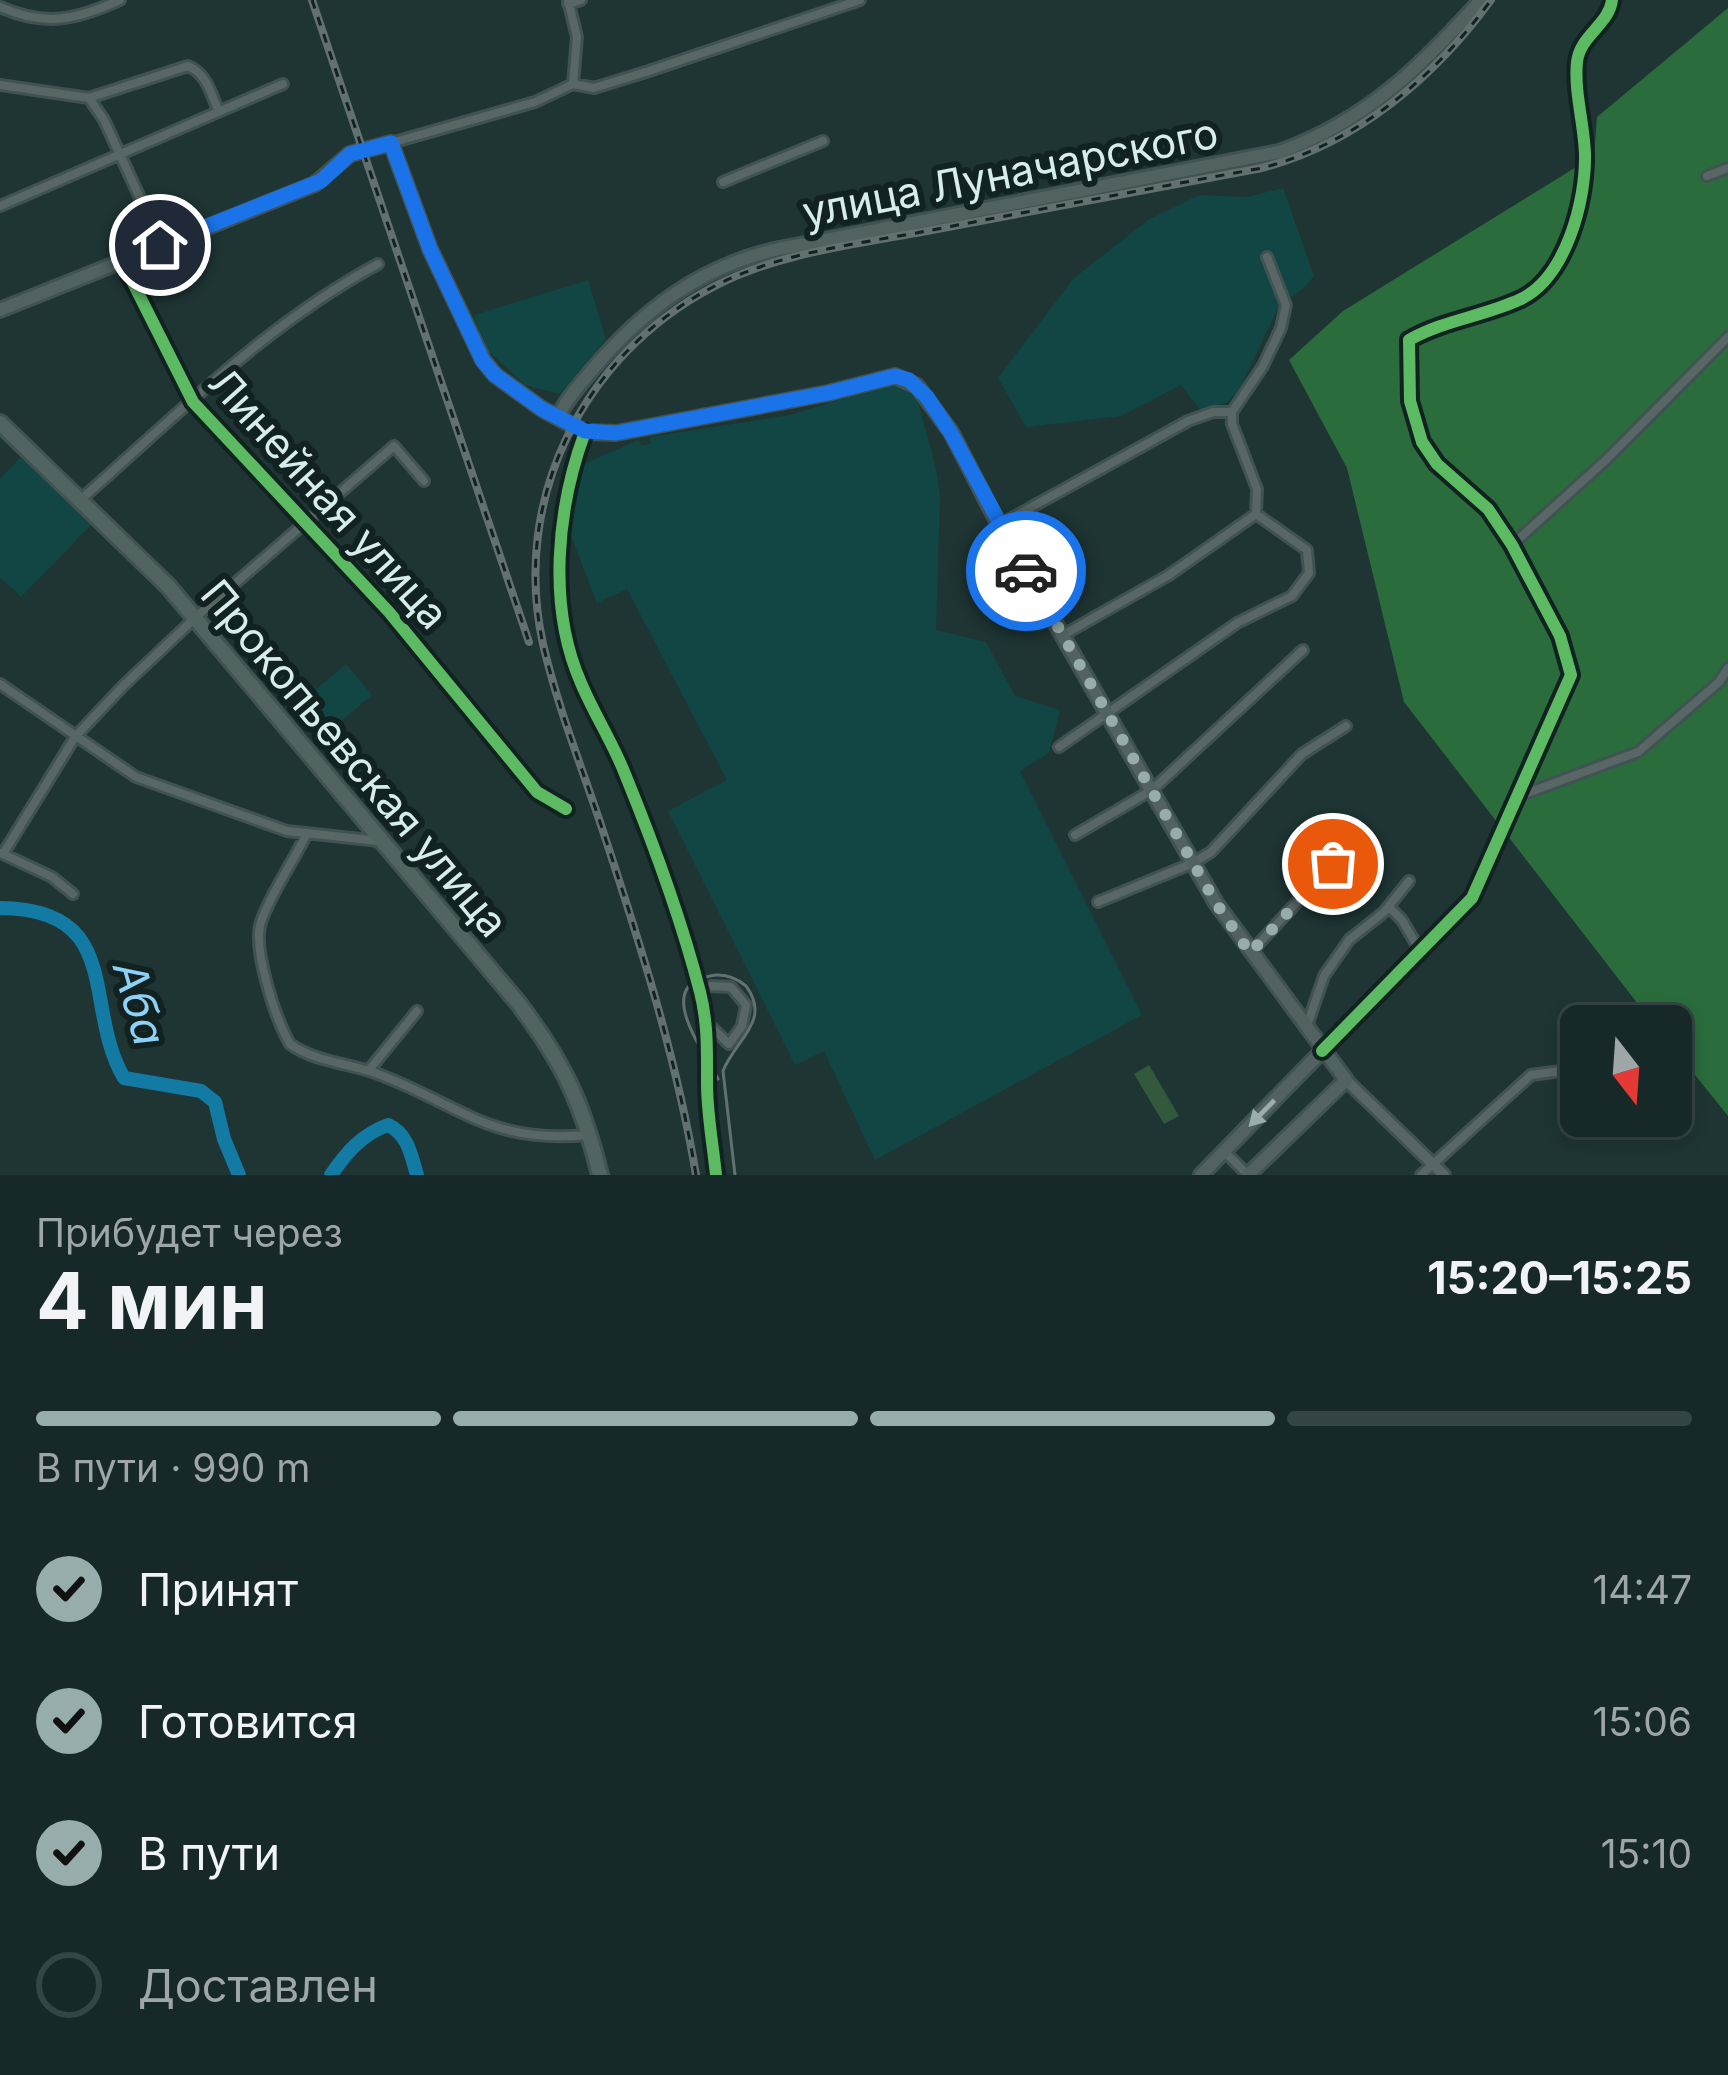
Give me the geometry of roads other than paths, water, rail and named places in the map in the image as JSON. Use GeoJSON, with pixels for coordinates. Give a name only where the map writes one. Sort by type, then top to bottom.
{"type":"FeatureCollection","features":[{"type":"Feature","properties":{"kind":"main road","name":"улица Луначарского"},"geometry":{"type":"LineString","coordinates":[[559,416],[619,339],[656,305],[732,262],[1279,152],[1341,127],[1401,85],[1481,0]]}},
{"type":"Feature","properties":{"kind":"main road"},"geometry":{"type":"LineString","coordinates":[[0,310],[315,184],[350,154],[391,143],[430,249],[483,361],[521,395],[585,431],[616,433],[895,376],[909,380],[927,397],[1193,863],[1250,953],[1308,1023],[1322,1051],[1346,1080],[1254,1173]]}},
{"type":"Feature","properties":{"kind":"main road","name":"Прокопьевская улица"},"geometry":{"type":"LineString","coordinates":[[0,423],[195,617],[556,1054],[574,1088],[600,1175]]}},
{"type":"Feature","properties":{"kind":"main road"},"geometry":{"type":"LineString","coordinates":[[1201,1175],[1322,1051]]}},
{"type":"Feature","properties":{"kind":"street"},"geometry":{"type":"LineString","coordinates":[[0,7],[59,21],[120,0]]}},
{"type":"Feature","properties":{"kind":"street"},"geometry":{"type":"LineString","coordinates":[[573,85],[577,37],[568,2],[581,0]]}},
{"type":"Feature","properties":{"kind":"street"},"geometry":{"type":"LineString","coordinates":[[391,143],[535,102],[573,85],[593,88],[860,0]]}},
{"type":"Feature","properties":{"kind":"street"},"geometry":{"type":"LineString","coordinates":[[1322,1051],[1472,898],[1571,675],[1560,636],[1512,545],[1488,509],[1436,464],[1422,442],[1411,401],[1409,340],[1517,301],[1538,289],[1551,274],[1580,201],[1585,172],[1578,56],[1586,37],[1611,10],[1612,0]]}},
{"type":"Feature","properties":{"kind":"street"},"geometry":{"type":"LineString","coordinates":[[0,85],[89,98],[188,66],[199,71],[218,110]]}},
{"type":"Feature","properties":{"kind":"street"},"geometry":{"type":"LineString","coordinates":[[0,206],[283,84]]}},
{"type":"Feature","properties":{"kind":"street"},"geometry":{"type":"LineString","coordinates":[[89,98],[147,213]]}},
{"type":"Feature","properties":{"kind":"street"},"geometry":{"type":"LineString","coordinates":[[724,182],[823,141]]}},
{"type":"Feature","properties":{"kind":"street"},"geometry":{"type":"LineString","coordinates":[[1707,176],[1728,168]]}},
{"type":"Feature","properties":{"kind":"street"},"geometry":{"type":"LineString","coordinates":[[1256,514],[1257,489],[1238,444],[1232,412],[1281,328],[1286,305],[1268,257]]}},
{"type":"Feature","properties":{"kind":"street","name":"Линейная улица"},"geometry":{"type":"LineString","coordinates":[[122,261],[193,402],[389,612],[537,792],[566,809]]}},
{"type":"Feature","properties":{"kind":"street"},"geometry":{"type":"LineString","coordinates":[[79,501],[260,341],[322,294],[378,264]]}},
{"type":"Feature","properties":{"kind":"street"},"geometry":{"type":"LineString","coordinates":[[1512,545],[1728,337]]}},
{"type":"Feature","properties":{"kind":"street"},"geometry":{"type":"LineString","coordinates":[[999,525],[1201,415],[1232,412]]}},
{"type":"Feature","properties":{"kind":"street"},"geometry":{"type":"LineString","coordinates":[[585,431],[566,488],[562,524],[562,589],[570,653],[625,773],[700,991],[707,1023],[706,1086],[716,1175]]}},
{"type":"Feature","properties":{"kind":"street"},"geometry":{"type":"LineString","coordinates":[[73,894],[52,877],[1,853],[75,737],[195,617],[394,446],[424,481]]}},
{"type":"Feature","properties":{"kind":"street"},"geometry":{"type":"LineString","coordinates":[[1059,747],[1237,623],[1303,586],[1310,558],[1301,544],[1256,514]]}},
{"type":"Feature","properties":{"kind":"street"},"geometry":{"type":"LineString","coordinates":[[1063,635],[1169,575],[1256,514]]}},
{"type":"Feature","properties":{"kind":"street"},"geometry":{"type":"LineString","coordinates":[[1075,835],[1153,790],[1303,650]]}},
{"type":"Feature","properties":{"kind":"street"},"geometry":{"type":"LineString","coordinates":[[1518,797],[1638,752],[1719,682],[1728,668]]}},
{"type":"Feature","properties":{"kind":"street"},"geometry":{"type":"LineString","coordinates":[[0,684],[136,777],[306,836],[381,841]]}},
{"type":"Feature","properties":{"kind":"street"},"geometry":{"type":"LineString","coordinates":[[1098,902],[1193,863],[1227,838],[1302,754],[1346,726]]}},
{"type":"Feature","properties":{"kind":"street"},"geometry":{"type":"LineString","coordinates":[[1250,953],[1360,834]]}},
{"type":"Feature","properties":{"kind":"street"},"geometry":{"type":"LineString","coordinates":[[306,836],[261,920],[258,939],[290,1043],[315,1056],[368,1070],[503,1131],[536,1138],[590,1135]]}},
{"type":"Feature","properties":{"kind":"street"},"geometry":{"type":"LineString","coordinates":[[1308,1023],[1324,976],[1349,940],[1389,907],[1409,880]]}},
{"type":"Feature","properties":{"kind":"street"},"geometry":{"type":"LineString","coordinates":[[1389,907],[1419,949]]}},
{"type":"Feature","properties":{"kind":"street"},"geometry":{"type":"LineString","coordinates":[[700,991],[731,987],[746,1005],[742,1026],[729,1044],[707,1023]]}},
{"type":"Feature","properties":{"kind":"street"},"geometry":{"type":"LineString","coordinates":[[368,1070],[417,1011]]}},
{"type":"Feature","properties":{"kind":"street"},"geometry":{"type":"LineString","coordinates":[[1421,1175],[1531,1075],[1560,1071]]}},
{"type":"Feature","properties":{"kind":"street"},"geometry":{"type":"LineString","coordinates":[[1346,1080],[1444,1175]]}},
{"type":"Feature","properties":{"kind":"street"},"geometry":{"type":"LineString","coordinates":[[1225,1152],[1254,1173]]}},
{"type":"Feature","properties":{"kind":"waterway","name":"Аба"},"geometry":{"type":"LineString","coordinates":[[0,908],[39,913],[66,925],[83,944],[93,967],[112,1050],[124,1078],[201,1091],[215,1102],[239,1175]]}},
{"type":"Feature","properties":{"kind":"waterway","name":"Аба"},"geometry":{"type":"LineString","coordinates":[[331,1175],[355,1145],[388,1125],[404,1140],[417,1175]]}},
{"type":"Feature","properties":{"kind":"tram line"},"geometry":{"type":"LineString","coordinates":[[718,1079],[684,1006],[685,993],[693,982],[720,975],[746,986],[755,1010],[749,1030],[723,1071],[735,1175]]}},
{"type":"Feature","properties":{"kind":"railway"},"geometry":{"type":"LineString","coordinates":[[312,0],[529,642]]}},
{"type":"Feature","properties":{"kind":"railway"},"geometry":{"type":"LineString","coordinates":[[696,1175],[655,998],[543,644],[536,590],[538,537],[548,485],[567,437],[594,392],[627,351],[667,316],[713,287],[765,265],[848,245],[1262,168],[1297,157],[1391,104],[1445,56],[1491,0]]}}]}
